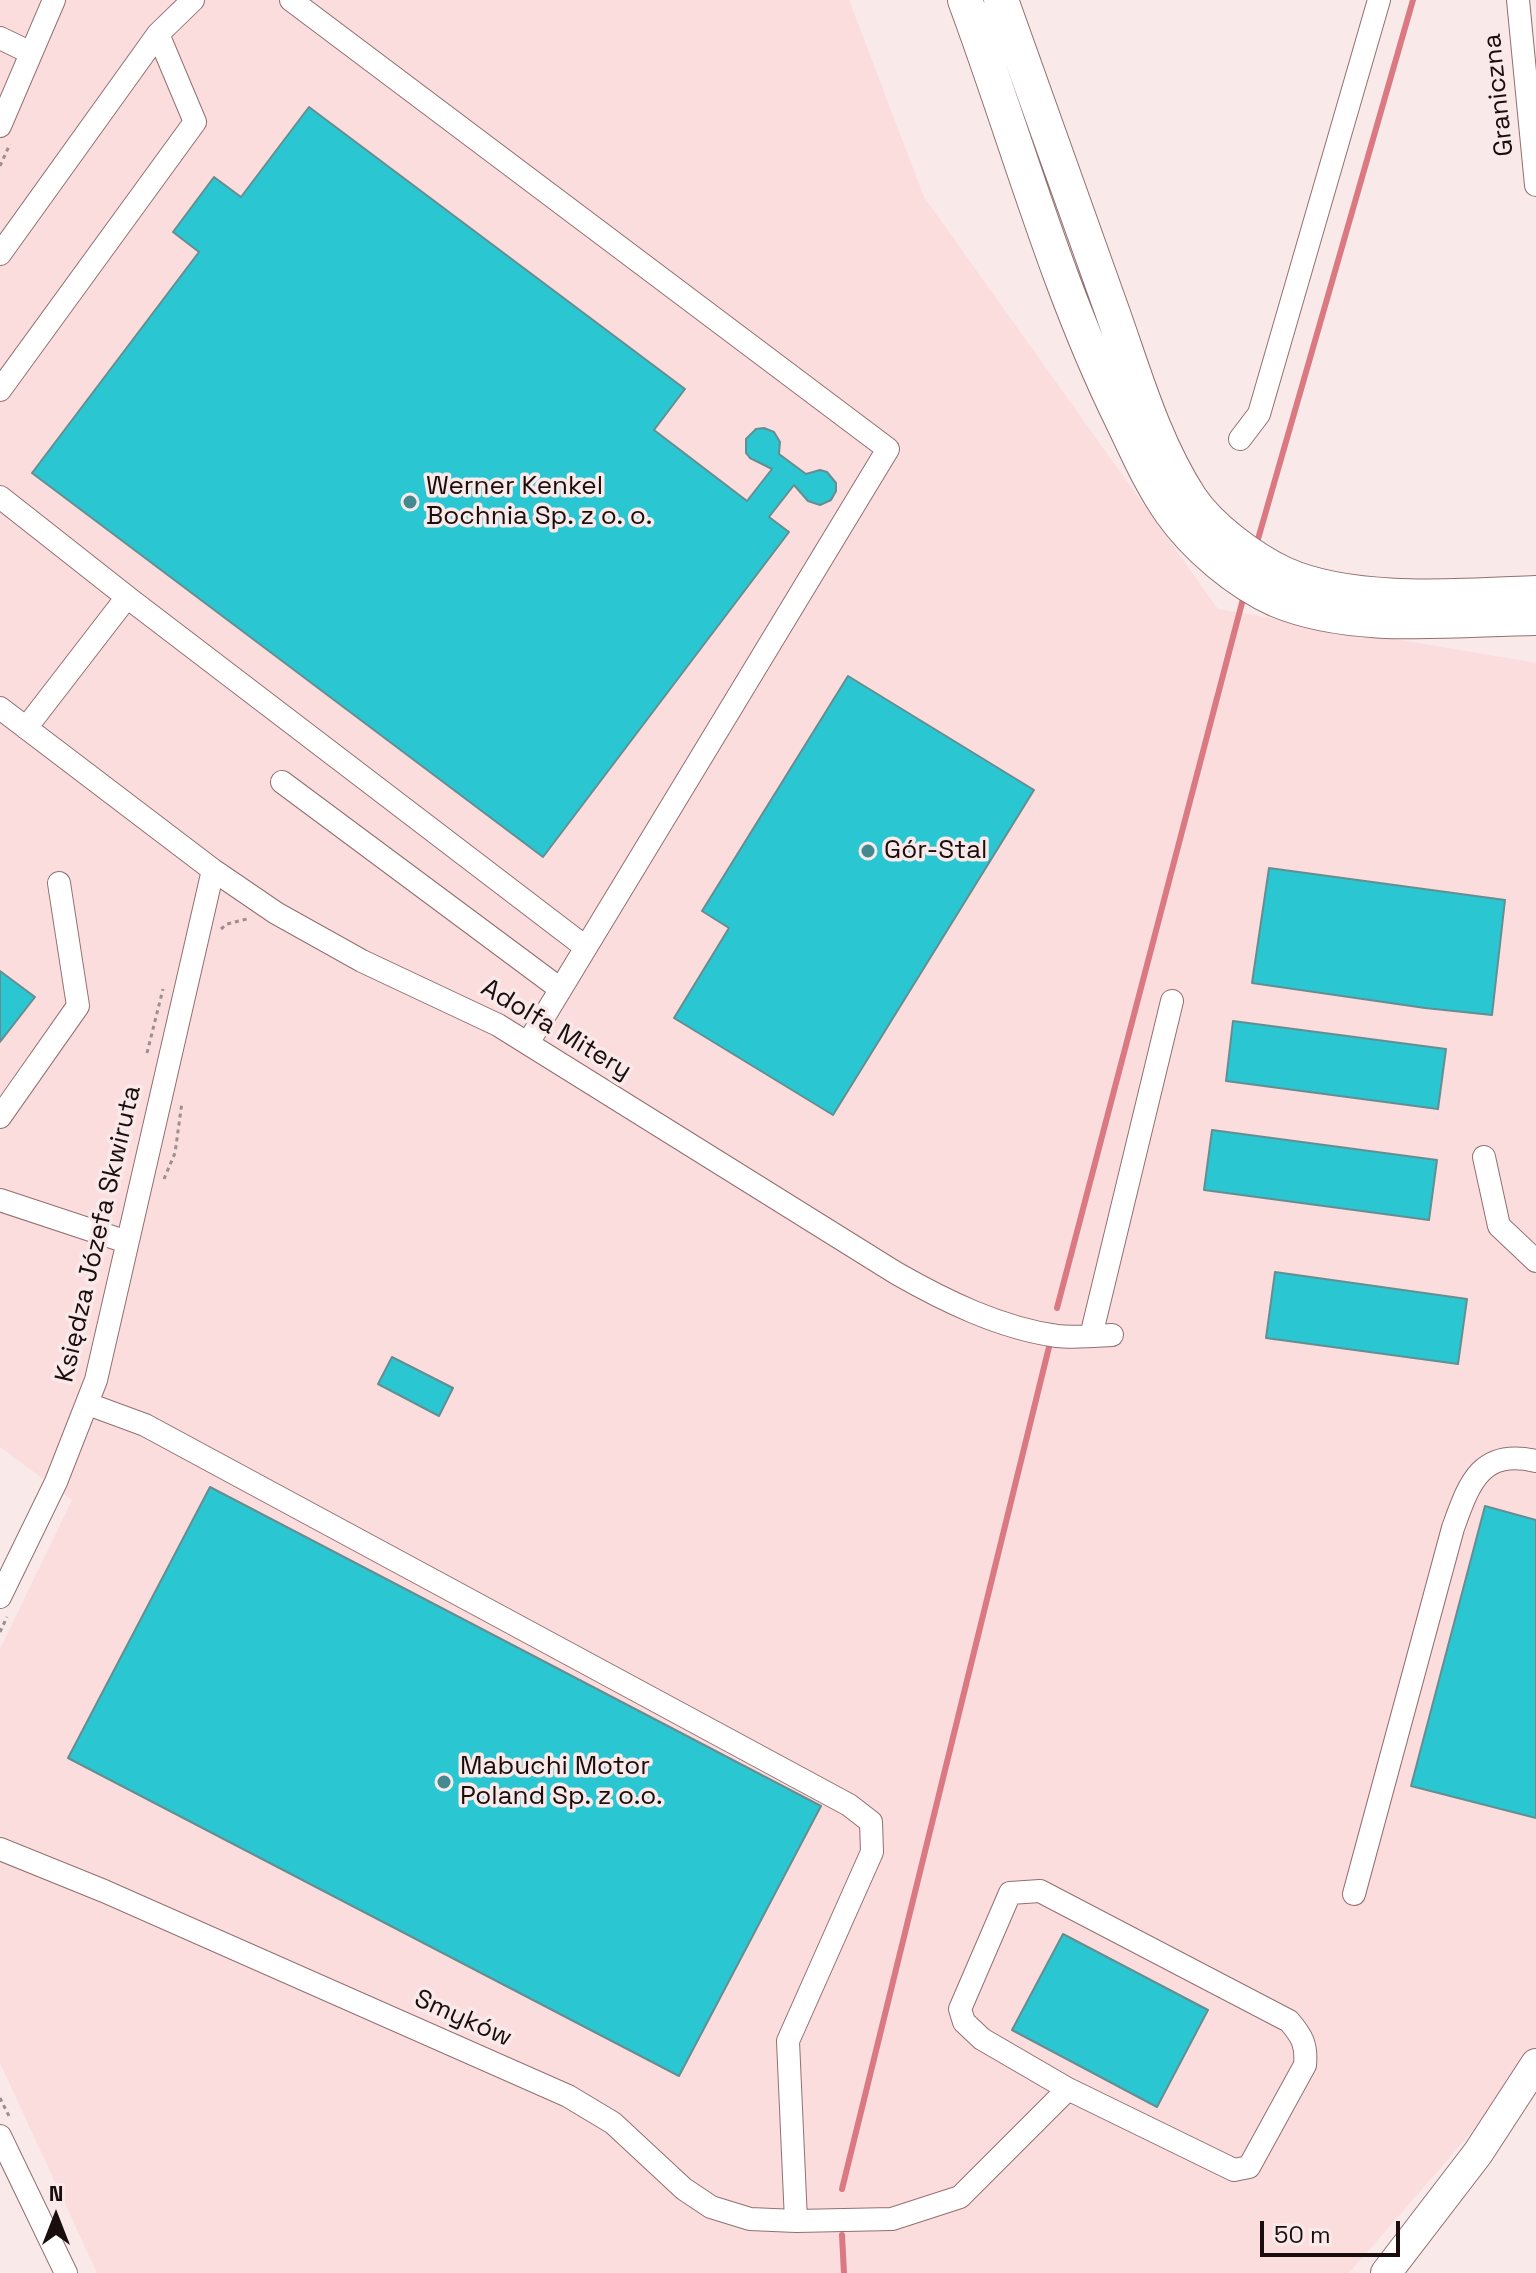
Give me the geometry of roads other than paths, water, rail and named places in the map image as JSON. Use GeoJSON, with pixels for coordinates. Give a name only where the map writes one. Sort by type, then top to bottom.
{"type":"FeatureCollection","features":[{"type":"Feature","properties":{"kind":"highway"},"geometry":{"type":"LineString","coordinates":[[965,0],[1081,329],[1148,472],[1170,511],[1196,542],[1240,577],[1276,599],[1319,612],[1356,619],[1536,618]]}},
{"type":"Feature","properties":{"kind":"highway"},"geometry":{"type":"LineString","coordinates":[[1001,0],[1168,462],[1192,502],[1253,557],[1285,574],[1324,587],[1367,594],[1536,593]]}},
{"type":"Feature","properties":{"kind":"main road"},"geometry":{"type":"LineString","coordinates":[[1386,2273],[1478,2153],[1536,2064]]}},
{"type":"Feature","properties":{"kind":"street"},"geometry":{"type":"LineString","coordinates":[[0,126],[54,0]]}},
{"type":"Feature","properties":{"kind":"street"},"geometry":{"type":"LineString","coordinates":[[0,254],[158,34],[193,0]]}},
{"type":"Feature","properties":{"kind":"street"},"geometry":{"type":"LineString","coordinates":[[291,0],[888,449],[528,1043]]}},
{"type":"Feature","properties":{"kind":"street"},"geometry":{"type":"LineString","coordinates":[[1240,439],[1259,414],[1379,0]]}},
{"type":"Feature","properties":{"kind":"street","name":"Graniczna"},"geometry":{"type":"LineString","coordinates":[[1518,0],[1536,185]]}},
{"type":"Feature","properties":{"kind":"street"},"geometry":{"type":"LineString","coordinates":[[0,390],[195,122],[158,34]]}},
{"type":"Feature","properties":{"kind":"street"},"geometry":{"type":"LineString","coordinates":[[0,38],[31,53]]}},
{"type":"Feature","properties":{"kind":"street"},"geometry":{"type":"LineString","coordinates":[[0,497],[584,946]]}},
{"type":"Feature","properties":{"kind":"street"},"geometry":{"type":"LineString","coordinates":[[26,728],[127,597]]}},
{"type":"Feature","properties":{"kind":"street","name":"Adolfa Mitery"},"geometry":{"type":"LineString","coordinates":[[0,708],[213,870],[320,940],[467,1009],[528,1043],[830,1233],[937,1296],[1009,1324],[1057,1336],[1102,1335],[1172,1001]]}},
{"type":"Feature","properties":{"kind":"street"},"geometry":{"type":"LineString","coordinates":[[282,782],[559,988]]}},
{"type":"Feature","properties":{"kind":"street","name":"Księdza Józefa Skwiruta"},"geometry":{"type":"LineString","coordinates":[[0,1597],[56,1482],[88,1404],[103,1356],[213,870]]}},
{"type":"Feature","properties":{"kind":"street"},"geometry":{"type":"LineString","coordinates":[[0,1117],[78,1006],[59,883]]}},
{"type":"Feature","properties":{"kind":"street"},"geometry":{"type":"LineString","coordinates":[[1484,1157],[1499,1226],[1536,1261]]}},
{"type":"Feature","properties":{"kind":"street"},"geometry":{"type":"LineString","coordinates":[[0,1200],[127,1242]]}},
{"type":"Feature","properties":{"kind":"street"},"geometry":{"type":"LineString","coordinates":[[88,1404],[145,1425],[849,1805],[871,1822],[872,1852],[788,2041],[796,2221]]}},
{"type":"Feature","properties":{"kind":"street"},"geometry":{"type":"LineString","coordinates":[[1354,1894],[1453,1528],[1469,1484],[1489,1465],[1513,1456],[1536,1461]]}},
{"type":"Feature","properties":{"kind":"street","name":"Smyków"},"geometry":{"type":"LineString","coordinates":[[0,1849],[104,1891],[568,2096],[613,2123],[684,2189],[711,2207],[750,2219],[892,2219],[960,2197],[1068,2089]]}},
{"type":"Feature","properties":{"kind":"street"},"geometry":{"type":"LineString","coordinates":[[1040,1891],[1289,2021],[1302,2036],[1306,2051],[1305,2065],[1249,2167],[1234,2170],[1068,2089],[982,2039],[964,2022],[960,2009],[1010,1893],[1040,1891]]}},
{"type":"Feature","properties":{"kind":"street"},"geometry":{"type":"LineString","coordinates":[[0,2136],[66,2273]]}},
{"type":"Feature","properties":{"kind":"waterway"},"geometry":{"type":"LineString","coordinates":[[1258,539],[1413,0]]}},
{"type":"Feature","properties":{"kind":"waterway"},"geometry":{"type":"LineString","coordinates":[[1057,1308],[1243,599]]}},
{"type":"Feature","properties":{"kind":"waterway"},"geometry":{"type":"LineString","coordinates":[[842,2189],[1049,1347]]}},
{"type":"Feature","properties":{"kind":"waterway"},"geometry":{"type":"LineString","coordinates":[[842,2235],[844,2273]]}},
{"type":"Feature","properties":{"kind":"place","name":"Werner Kenkel Bochnia Sp. z o. o."},"geometry":{"type":"Point","coordinates":[410,502]}},
{"type":"Feature","properties":{"kind":"place","name":"Gór-Stal"},"geometry":{"type":"Point","coordinates":[868,851]}},
{"type":"Feature","properties":{"kind":"place","name":"Mabuchi Motor Poland Sp. z o.o."},"geometry":{"type":"Point","coordinates":[444,1782]}}]}
